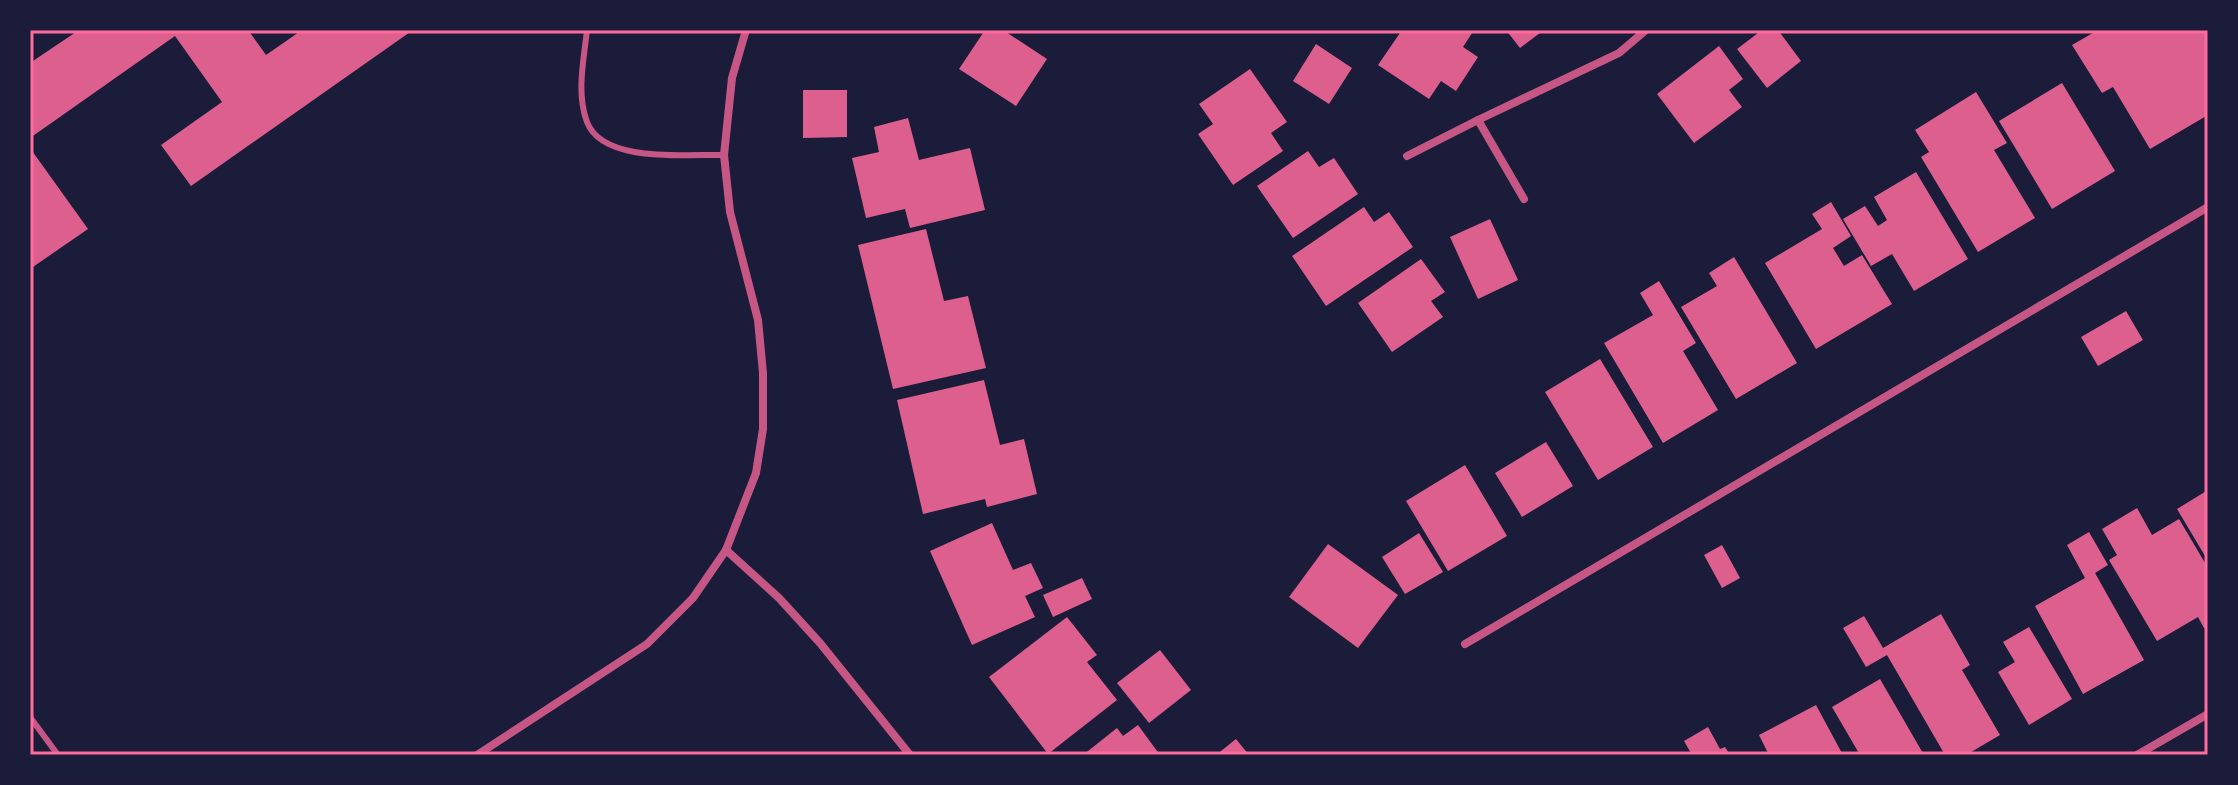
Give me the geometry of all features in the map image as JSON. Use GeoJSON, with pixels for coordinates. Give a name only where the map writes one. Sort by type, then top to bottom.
{"type":"FeatureCollection","features":[{"type":"Feature","properties":{"kind":"street"},"geometry":{"type":"LineString","coordinates":[[477,755],[647,644],[693,598],[726,550],[756,473],[763,429],[763,373],[758,320],[730,212],[724,155],[732,78],[746,30]]}},
{"type":"Feature","properties":{"kind":"street"},"geometry":{"type":"LineString","coordinates":[[1407,156],[1619,53],[1646,30]]}},
{"type":"Feature","properties":{"kind":"street"},"geometry":{"type":"LineString","coordinates":[[1478,120],[1524,199]]}},
{"type":"Feature","properties":{"kind":"street"},"geometry":{"type":"LineString","coordinates":[[1465,644],[2208,207]]}},
{"type":"Feature","properties":{"kind":"street"},"geometry":{"type":"LineString","coordinates":[[726,550],[779,598],[820,643],[910,755]]}},
{"type":"Feature","properties":{"kind":"street"},"geometry":{"type":"LineString","coordinates":[[2137,755],[2208,714]]}},
{"type":"Feature","properties":{"kind":"lane"},"geometry":{"type":"LineString","coordinates":[[587,30],[582,84],[585,110],[588,124],[601,140],[621,150],[724,155]]}},
{"type":"Feature","properties":{"kind":"lane"},"geometry":{"type":"LineString","coordinates":[[30,717],[58,755]]}},
{"type":"Feature","properties":{"kind":"building"},"geometry":{"type":"Polygon","coordinates":[[[74,30],[248,30],[266,55],[302,30],[413,30],[191,186],[161,145],[222,102],[175,36],[30,138],[30,63],[76,32],[74,30]]]}},
{"type":"Feature","properties":{"kind":"building"},"geometry":{"type":"Polygon","coordinates":[[[985,30],[1003,30],[1047,59],[1016,106],[959,69],[985,30]]]}},
{"type":"Feature","properties":{"kind":"building"},"geometry":{"type":"Polygon","coordinates":[[[1402,30],[1474,30],[1463,47],[1478,57],[1456,91],[1441,81],[1429,99],[1378,65],[1402,30]]]}},
{"type":"Feature","properties":{"kind":"building"},"geometry":{"type":"Polygon","coordinates":[[[1506,30],[1544,30],[1520,48],[1506,30]]]}},
{"type":"Feature","properties":{"kind":"building"},"geometry":{"type":"Polygon","coordinates":[[[1762,30],[1778,30],[1801,61],[1767,88],[1737,49],[1762,30]]]}},
{"type":"Feature","properties":{"kind":"building"},"geometry":{"type":"Polygon","coordinates":[[[2098,30],[2208,30],[2208,115],[2150,149],[2113,87],[2102,93],[2072,45],[2098,30]]]}},
{"type":"Feature","properties":{"kind":"building"},"geometry":{"type":"Polygon","coordinates":[[[1316,44],[1352,68],[1329,104],[1293,81],[1316,44]]]}},
{"type":"Feature","properties":{"kind":"building"},"geometry":{"type":"Polygon","coordinates":[[[1719,46],[1743,79],[1729,90],[1742,107],[1694,143],[1657,94],[1719,46]]]}},
{"type":"Feature","properties":{"kind":"building"},"geometry":{"type":"Polygon","coordinates":[[[1250,69],[1287,122],[1271,133],[1283,151],[1233,185],[1198,134],[1213,124],[1199,104],[1250,69]]]}},
{"type":"Feature","properties":{"kind":"building"},"geometry":{"type":"Polygon","coordinates":[[[2062,83],[2115,171],[2052,209],[1999,121],[2062,83]]]}},
{"type":"Feature","properties":{"kind":"building"},"geometry":{"type":"Polygon","coordinates":[[[803,90],[847,90],[847,137],[803,138],[803,90]]]}},
{"type":"Feature","properties":{"kind":"building"},"geometry":{"type":"Polygon","coordinates":[[[1976,92],[2007,143],[1994,150],[2035,218],[1978,252],[1921,157],[1929,152],[1915,130],[1976,92]]]}},
{"type":"Feature","properties":{"kind":"building"},"geometry":{"type":"Polygon","coordinates":[[[908,118],[919,160],[970,148],[985,210],[910,228],[905,209],[866,218],[852,158],[879,152],[874,127],[908,118]]]}},
{"type":"Feature","properties":{"kind":"building"},"geometry":{"type":"Polygon","coordinates":[[[30,148],[88,229],[30,269],[30,148]]]}},
{"type":"Feature","properties":{"kind":"building"},"geometry":{"type":"Polygon","coordinates":[[[1308,151],[1319,167],[1334,158],[1358,194],[1293,238],[1257,186],[1308,151]]]}},
{"type":"Feature","properties":{"kind":"building"},"geometry":{"type":"Polygon","coordinates":[[[1916,172],[1968,259],[1914,291],[1892,254],[1871,266],[1843,219],[1865,206],[1878,226],[1887,220],[1874,197],[1916,172]]]}},
{"type":"Feature","properties":{"kind":"building"},"geometry":{"type":"Polygon","coordinates":[[[1831,202],[1851,236],[1833,248],[1844,266],[1862,255],[1892,304],[1816,349],[1765,263],[1822,229],[1812,214],[1831,202]]]}},
{"type":"Feature","properties":{"kind":"building"},"geometry":{"type":"Polygon","coordinates":[[[1364,207],[1374,222],[1389,212],[1413,247],[1326,306],[1292,256],[1364,207]]]}},
{"type":"Feature","properties":{"kind":"building"},"geometry":{"type":"Polygon","coordinates":[[[1490,219],[1518,280],[1478,299],[1450,237],[1490,219]]]}},
{"type":"Feature","properties":{"kind":"building"},"geometry":{"type":"Polygon","coordinates":[[[926,229],[944,301],[968,296],[986,368],[893,389],[858,245],[926,229]]]}},
{"type":"Feature","properties":{"kind":"building"},"geometry":{"type":"Polygon","coordinates":[[[1734,257],[1797,363],[1736,399],[1681,307],[1717,286],[1709,273],[1734,257]]]}},
{"type":"Feature","properties":{"kind":"building"},"geometry":{"type":"Polygon","coordinates":[[[1421,259],[1445,292],[1431,301],[1443,317],[1392,352],[1358,303],[1421,259]]]}},
{"type":"Feature","properties":{"kind":"building"},"geometry":{"type":"Polygon","coordinates":[[[1659,281],[1696,343],[1683,351],[1718,410],[1663,443],[1604,343],[1653,315],[1640,293],[1659,281]]]}},
{"type":"Feature","properties":{"kind":"building"},"geometry":{"type":"Polygon","coordinates":[[[2126,311],[2143,340],[2098,366],[2081,337],[2126,311]]]}},
{"type":"Feature","properties":{"kind":"building"},"geometry":{"type":"Polygon","coordinates":[[[1600,359],[1653,447],[1598,480],[1545,392],[1600,359]]]}},
{"type":"Feature","properties":{"kind":"building"},"geometry":{"type":"Polygon","coordinates":[[[984,380],[1000,445],[1024,439],[1037,494],[987,507],[985,499],[923,514],[897,400],[984,380]]]}},
{"type":"Feature","properties":{"kind":"building"},"geometry":{"type":"Polygon","coordinates":[[[1546,442],[1573,486],[1522,517],[1495,473],[1546,442]]]}},
{"type":"Feature","properties":{"kind":"building"},"geometry":{"type":"Polygon","coordinates":[[[1465,465],[1507,536],[1448,571],[1406,501],[1465,465]]]}},
{"type":"Feature","properties":{"kind":"building"},"geometry":{"type":"Polygon","coordinates":[[[2208,490],[2208,561],[2177,509],[2208,490]]]}},
{"type":"Feature","properties":{"kind":"building"},"geometry":{"type":"Polygon","coordinates":[[[2137,508],[2152,535],[2179,519],[2208,568],[2208,626],[2204,628],[2198,617],[2157,641],[2109,560],[2117,555],[2102,529],[2137,508]]]}},
{"type":"Feature","properties":{"kind":"building"},"geometry":{"type":"Polygon","coordinates":[[[992,523],[1013,570],[1031,563],[1043,588],[1025,596],[1035,617],[972,645],[930,551],[992,523]]]}},
{"type":"Feature","properties":{"kind":"building"},"geometry":{"type":"Polygon","coordinates":[[[2089,532],[2108,565],[2095,573],[2144,660],[2083,694],[2035,606],[2085,578],[2067,545],[2089,532]]]}},
{"type":"Feature","properties":{"kind":"building"},"geometry":{"type":"Polygon","coordinates":[[[1419,533],[1443,572],[1405,594],[1382,557],[1419,533]]]}},
{"type":"Feature","properties":{"kind":"building"},"geometry":{"type":"Polygon","coordinates":[[[1328,544],[1398,595],[1358,648],[1289,597],[1328,544]]]}},
{"type":"Feature","properties":{"kind":"building"},"geometry":{"type":"Polygon","coordinates":[[[1722,545],[1740,578],[1722,588],[1704,555],[1722,545]]]}},
{"type":"Feature","properties":{"kind":"building"},"geometry":{"type":"Polygon","coordinates":[[[1082,578],[1092,599],[1053,617],[1043,595],[1082,578]]]}},
{"type":"Feature","properties":{"kind":"building"},"geometry":{"type":"Polygon","coordinates":[[[1941,614],[1970,665],[1962,670],[2000,735],[1966,755],[1945,755],[1887,655],[1866,667],[1843,628],[1864,616],[1883,648],[1941,614]]]}},
{"type":"Feature","properties":{"kind":"building"},"geometry":{"type":"Polygon","coordinates":[[[1067,617],[1097,655],[1087,662],[1117,700],[1048,754],[989,677],[1067,617]]]}},
{"type":"Feature","properties":{"kind":"building"},"geometry":{"type":"Polygon","coordinates":[[[2029,627],[2072,699],[2029,725],[1998,672],[2015,662],[2003,642],[2029,627]]]}},
{"type":"Feature","properties":{"kind":"building"},"geometry":{"type":"Polygon","coordinates":[[[1160,650],[1191,690],[1149,723],[1117,683],[1160,650]]]}},
{"type":"Feature","properties":{"kind":"building"},"geometry":{"type":"Polygon","coordinates":[[[1880,679],[1924,755],[1860,755],[1832,707],[1880,679]]]}},
{"type":"Feature","properties":{"kind":"building"},"geometry":{"type":"Polygon","coordinates":[[[1816,705],[1843,755],[1769,755],[1759,735],[1816,705]]]}},
{"type":"Feature","properties":{"kind":"building"},"geometry":{"type":"Polygon","coordinates":[[[1138,725],[1160,755],[1083,755],[1117,728],[1123,736],[1138,725]]]}},
{"type":"Feature","properties":{"kind":"building"},"geometry":{"type":"Polygon","coordinates":[[[1708,727],[1720,749],[1725,747],[1730,755],[1692,755],[1684,741],[1708,727]]]}},
{"type":"Feature","properties":{"kind":"building"},"geometry":{"type":"Polygon","coordinates":[[[1236,739],[1249,755],[1216,755],[1236,739]]]}}]}
